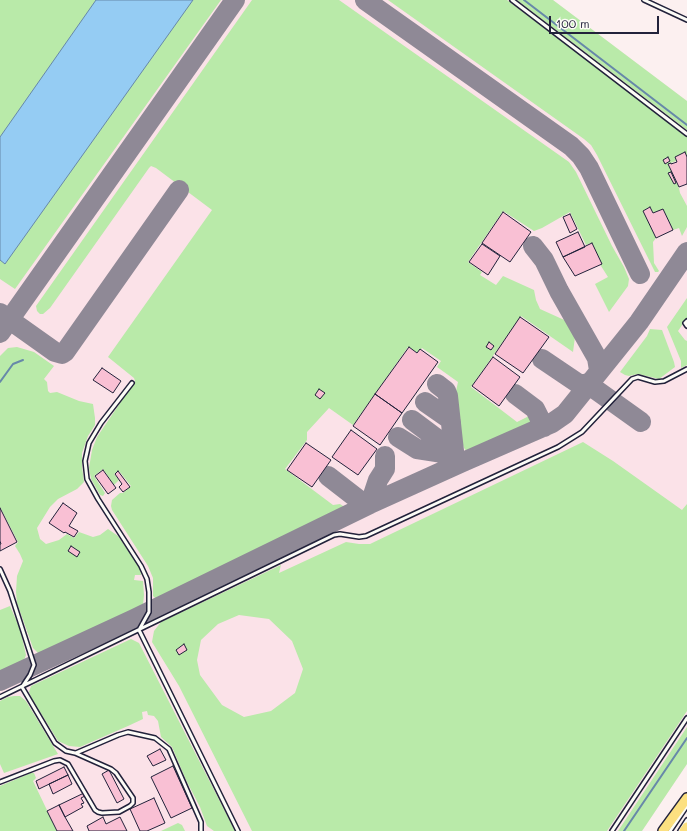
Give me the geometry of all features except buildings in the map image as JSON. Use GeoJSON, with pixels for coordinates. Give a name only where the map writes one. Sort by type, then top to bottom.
{"type":"FeatureCollection","features":[{"type":"Feature","properties":{"kind":"main road"},"geometry":{"type":"LineString","coordinates":[[663,831],[687,798]]}},
{"type":"Feature","properties":{"kind":"main road"},"geometry":{"type":"LineString","coordinates":[[684,831],[687,827]]}},
{"type":"Feature","properties":{"kind":"lane"},"geometry":{"type":"LineString","coordinates":[[512,0],[687,134]]}},
{"type":"Feature","properties":{"kind":"lane"},"geometry":{"type":"LineString","coordinates":[[644,0],[687,20]]}},
{"type":"Feature","properties":{"kind":"lane"},"geometry":{"type":"LineString","coordinates":[[687,321],[687,326]]}},
{"type":"Feature","properties":{"kind":"lane"},"geometry":{"type":"LineString","coordinates":[[0,697],[334,535],[340,534],[359,537],[366,536],[558,447],[582,432],[632,379],[638,377],[655,382],[664,381],[687,368]]}},
{"type":"Feature","properties":{"kind":"lane"},"geometry":{"type":"LineString","coordinates":[[132,383],[101,423],[89,443],[85,461],[87,478],[98,499],[141,566],[147,579],[149,592],[149,612],[139,630]]}},
{"type":"Feature","properties":{"kind":"lane"},"geometry":{"type":"LineString","coordinates":[[0,569],[10,591],[34,665],[30,675],[22,687]]}},
{"type":"Feature","properties":{"kind":"lane"},"geometry":{"type":"LineString","coordinates":[[139,630],[238,831]]}},
{"type":"Feature","properties":{"kind":"lane"},"geometry":{"type":"LineString","coordinates":[[0,782],[60,760],[68,764],[95,810],[98,812],[119,812],[133,803],[133,798],[116,773],[111,769],[75,753],[66,751],[55,743],[22,687]]}},
{"type":"Feature","properties":{"kind":"lane"},"geometry":{"type":"LineString","coordinates":[[612,831],[687,718]]}},
{"type":"Feature","properties":{"kind":"lane"},"geometry":{"type":"LineString","coordinates":[[75,753],[128,732],[155,738],[169,749],[201,822],[201,831]]}},
{"type":"Feature","properties":{"kind":"lane"},"geometry":{"type":"LineString","coordinates":[[670,831],[687,806]]}},
{"type":"Feature","properties":{"kind":"lane"},"geometry":{"type":"LineString","coordinates":[[680,831],[687,820]]}},
{"type":"Feature","properties":{"kind":"shaded area"},"geometry":{"type":"Polygon","coordinates":[[[0,0],[553,0],[687,101],[687,764],[642,831],[0,831],[0,0]]]}},
{"type":"Feature","properties":{"kind":"green space"},"geometry":{"type":"Polygon","coordinates":[[[0,0],[221,0],[15,289],[0,279],[0,0]]]}},
{"type":"Feature","properties":{"kind":"green space"},"geometry":{"type":"Polygon","coordinates":[[[252,0],[339,0],[569,162],[576,172],[612,246],[624,267],[629,279],[628,286],[609,312],[595,284],[608,277],[601,266],[591,243],[586,245],[570,212],[534,231],[503,211],[468,262],[482,272],[480,275],[496,285],[503,276],[534,290],[540,309],[571,323],[575,337],[573,352],[521,316],[471,387],[517,422],[531,415],[535,424],[470,453],[467,452],[459,434],[454,413],[458,382],[437,367],[441,361],[422,348],[418,353],[408,347],[353,425],[329,408],[307,432],[307,440],[285,469],[333,505],[340,504],[343,506],[344,511],[157,600],[153,596],[153,578],[148,566],[112,510],[111,506],[112,500],[131,486],[119,471],[114,474],[119,480],[114,485],[103,469],[94,476],[105,493],[103,496],[100,495],[91,479],[89,468],[92,450],[97,437],[135,381],[134,378],[108,357],[212,210],[156,168],[151,166],[50,308],[43,314],[40,314],[37,311],[36,306],[252,0]]]}},
{"type":"Feature","properties":{"kind":"green space"},"geometry":{"type":"Polygon","coordinates":[[[388,0],[507,0],[687,136],[687,157],[668,164],[687,206],[687,227],[682,236],[679,228],[673,230],[663,209],[653,213],[650,207],[643,211],[656,238],[653,242],[654,263],[659,271],[658,272],[655,272],[591,145],[388,0]]]}},
{"type":"Feature","properties":{"kind":"green space"},"geometry":{"type":"Polygon","coordinates":[[[517,0],[553,0],[687,101],[687,130],[517,0]]]}},
{"type":"Feature","properties":{"kind":"green space"},"geometry":{"type":"Polygon","coordinates":[[[687,298],[687,318],[678,331],[687,341],[687,365],[681,368],[681,361],[667,327],[687,298]]]}},
{"type":"Feature","properties":{"kind":"green space"},"geometry":{"type":"Polygon","coordinates":[[[650,329],[662,330],[675,367],[659,379],[638,374],[629,376],[620,372],[647,336],[650,329]]]}},
{"type":"Feature","properties":{"kind":"green space"},"geometry":{"type":"Polygon","coordinates":[[[17,347],[34,352],[54,366],[44,379],[47,382],[48,391],[50,393],[57,392],[79,401],[93,404],[95,418],[95,425],[88,436],[82,453],[84,482],[77,489],[58,499],[50,507],[37,528],[40,539],[46,544],[59,540],[67,534],[74,538],[79,532],[93,537],[100,535],[108,529],[118,536],[140,568],[141,575],[135,575],[134,580],[143,581],[143,605],[138,609],[41,656],[33,648],[17,603],[17,576],[23,561],[15,546],[18,542],[0,507],[0,356],[8,348],[17,347]]]}},
{"type":"Feature","properties":{"kind":"green space"},"geometry":{"type":"Polygon","coordinates":[[[583,442],[613,461],[682,510],[687,504],[687,711],[607,831],[252,831],[179,686],[152,642],[154,631],[161,622],[281,565],[279,573],[346,542],[370,544],[583,442]],[[239,615],[218,624],[201,640],[197,660],[200,675],[222,705],[244,717],[271,711],[295,693],[303,669],[292,641],[269,619],[239,615]]]}},
{"type":"Feature","properties":{"kind":"green space"},"geometry":{"type":"Polygon","coordinates":[[[10,606],[20,629],[26,655],[22,665],[0,676],[0,610],[10,606]]]}},
{"type":"Feature","properties":{"kind":"green space"},"geometry":{"type":"Polygon","coordinates":[[[131,639],[139,643],[235,831],[214,831],[207,826],[200,807],[186,780],[172,747],[161,737],[158,721],[154,716],[148,715],[147,711],[142,712],[143,719],[128,726],[80,747],[69,746],[58,741],[31,697],[29,692],[31,686],[131,639]]]}},
{"type":"Feature","properties":{"kind":"green space"},"geometry":{"type":"Polygon","coordinates":[[[14,696],[20,696],[26,701],[58,754],[4,773],[0,764],[0,701],[14,696]]]}},
{"type":"Feature","properties":{"kind":"green space"},"geometry":{"type":"Polygon","coordinates":[[[687,727],[687,764],[642,831],[618,831],[687,727]]]}},
{"type":"Feature","properties":{"kind":"green space"},"geometry":{"type":"Polygon","coordinates":[[[34,773],[36,778],[33,781],[57,831],[0,831],[0,786],[34,773]]]}},
{"type":"Feature","properties":{"kind":"green space"},"geometry":{"type":"Polygon","coordinates":[[[178,823],[182,825],[185,831],[161,831],[178,823]]]}},
{"type":"Feature","properties":{"kind":"water"},"geometry":{"type":"Polygon","coordinates":[[[96,0],[193,0],[5,264],[0,260],[0,137],[96,0]]]}},
{"type":"Feature","properties":{"kind":"waterway"},"geometry":{"type":"LineString","coordinates":[[524,0],[687,125]]}},
{"type":"Feature","properties":{"kind":"waterway"},"geometry":{"type":"LineString","coordinates":[[0,382],[13,364],[23,360]]}},
{"type":"Feature","properties":{"kind":"waterway"},"geometry":{"type":"LineString","coordinates":[[624,831],[687,738]]}},
{"type":"Feature","properties":{"kind":"taxiway"},"geometry":{"type":"LineString","coordinates":[[0,333],[235,0]]}},
{"type":"Feature","properties":{"kind":"taxiway"},"geometry":{"type":"LineString","coordinates":[[365,0],[571,146],[581,156],[589,168],[640,274]]}},
{"type":"Feature","properties":{"kind":"taxiway"},"geometry":{"type":"LineString","coordinates":[[0,313],[55,352],[62,354],[65,352],[179,190]]}},
{"type":"Feature","properties":{"kind":"taxiway"},"geometry":{"type":"LineString","coordinates":[[533,246],[544,260],[559,291],[597,358],[599,370]]}},
{"type":"Feature","properties":{"kind":"taxiway"},"geometry":{"type":"LineString","coordinates":[[0,681],[134,619],[370,504],[552,423],[565,414],[639,322],[687,252]]}},
{"type":"Feature","properties":{"kind":"taxiway"},"geometry":{"type":"LineString","coordinates":[[542,359],[579,384],[586,384],[590,382],[592,387]]}},
{"type":"Feature","properties":{"kind":"taxiway"},"geometry":{"type":"LineString","coordinates":[[437,384],[446,391],[448,396],[455,460]]}},
{"type":"Feature","properties":{"kind":"taxiway"},"geometry":{"type":"LineString","coordinates":[[585,387],[592,387],[641,422]]}},
{"type":"Feature","properties":{"kind":"taxiway"},"geometry":{"type":"LineString","coordinates":[[515,394],[535,409],[544,427]]}},
{"type":"Feature","properties":{"kind":"taxiway"},"geometry":{"type":"LineString","coordinates":[[425,402],[448,418],[451,422]]}},
{"type":"Feature","properties":{"kind":"taxiway"},"geometry":{"type":"LineString","coordinates":[[412,420],[448,447],[455,456]]}},
{"type":"Feature","properties":{"kind":"taxiway"},"geometry":{"type":"LineString","coordinates":[[398,437],[417,449],[450,455],[455,460],[453,466]]}},
{"type":"Feature","properties":{"kind":"taxiway"},"geometry":{"type":"LineString","coordinates":[[328,476],[359,500],[370,504],[378,480],[385,469],[385,456]]}}]}
